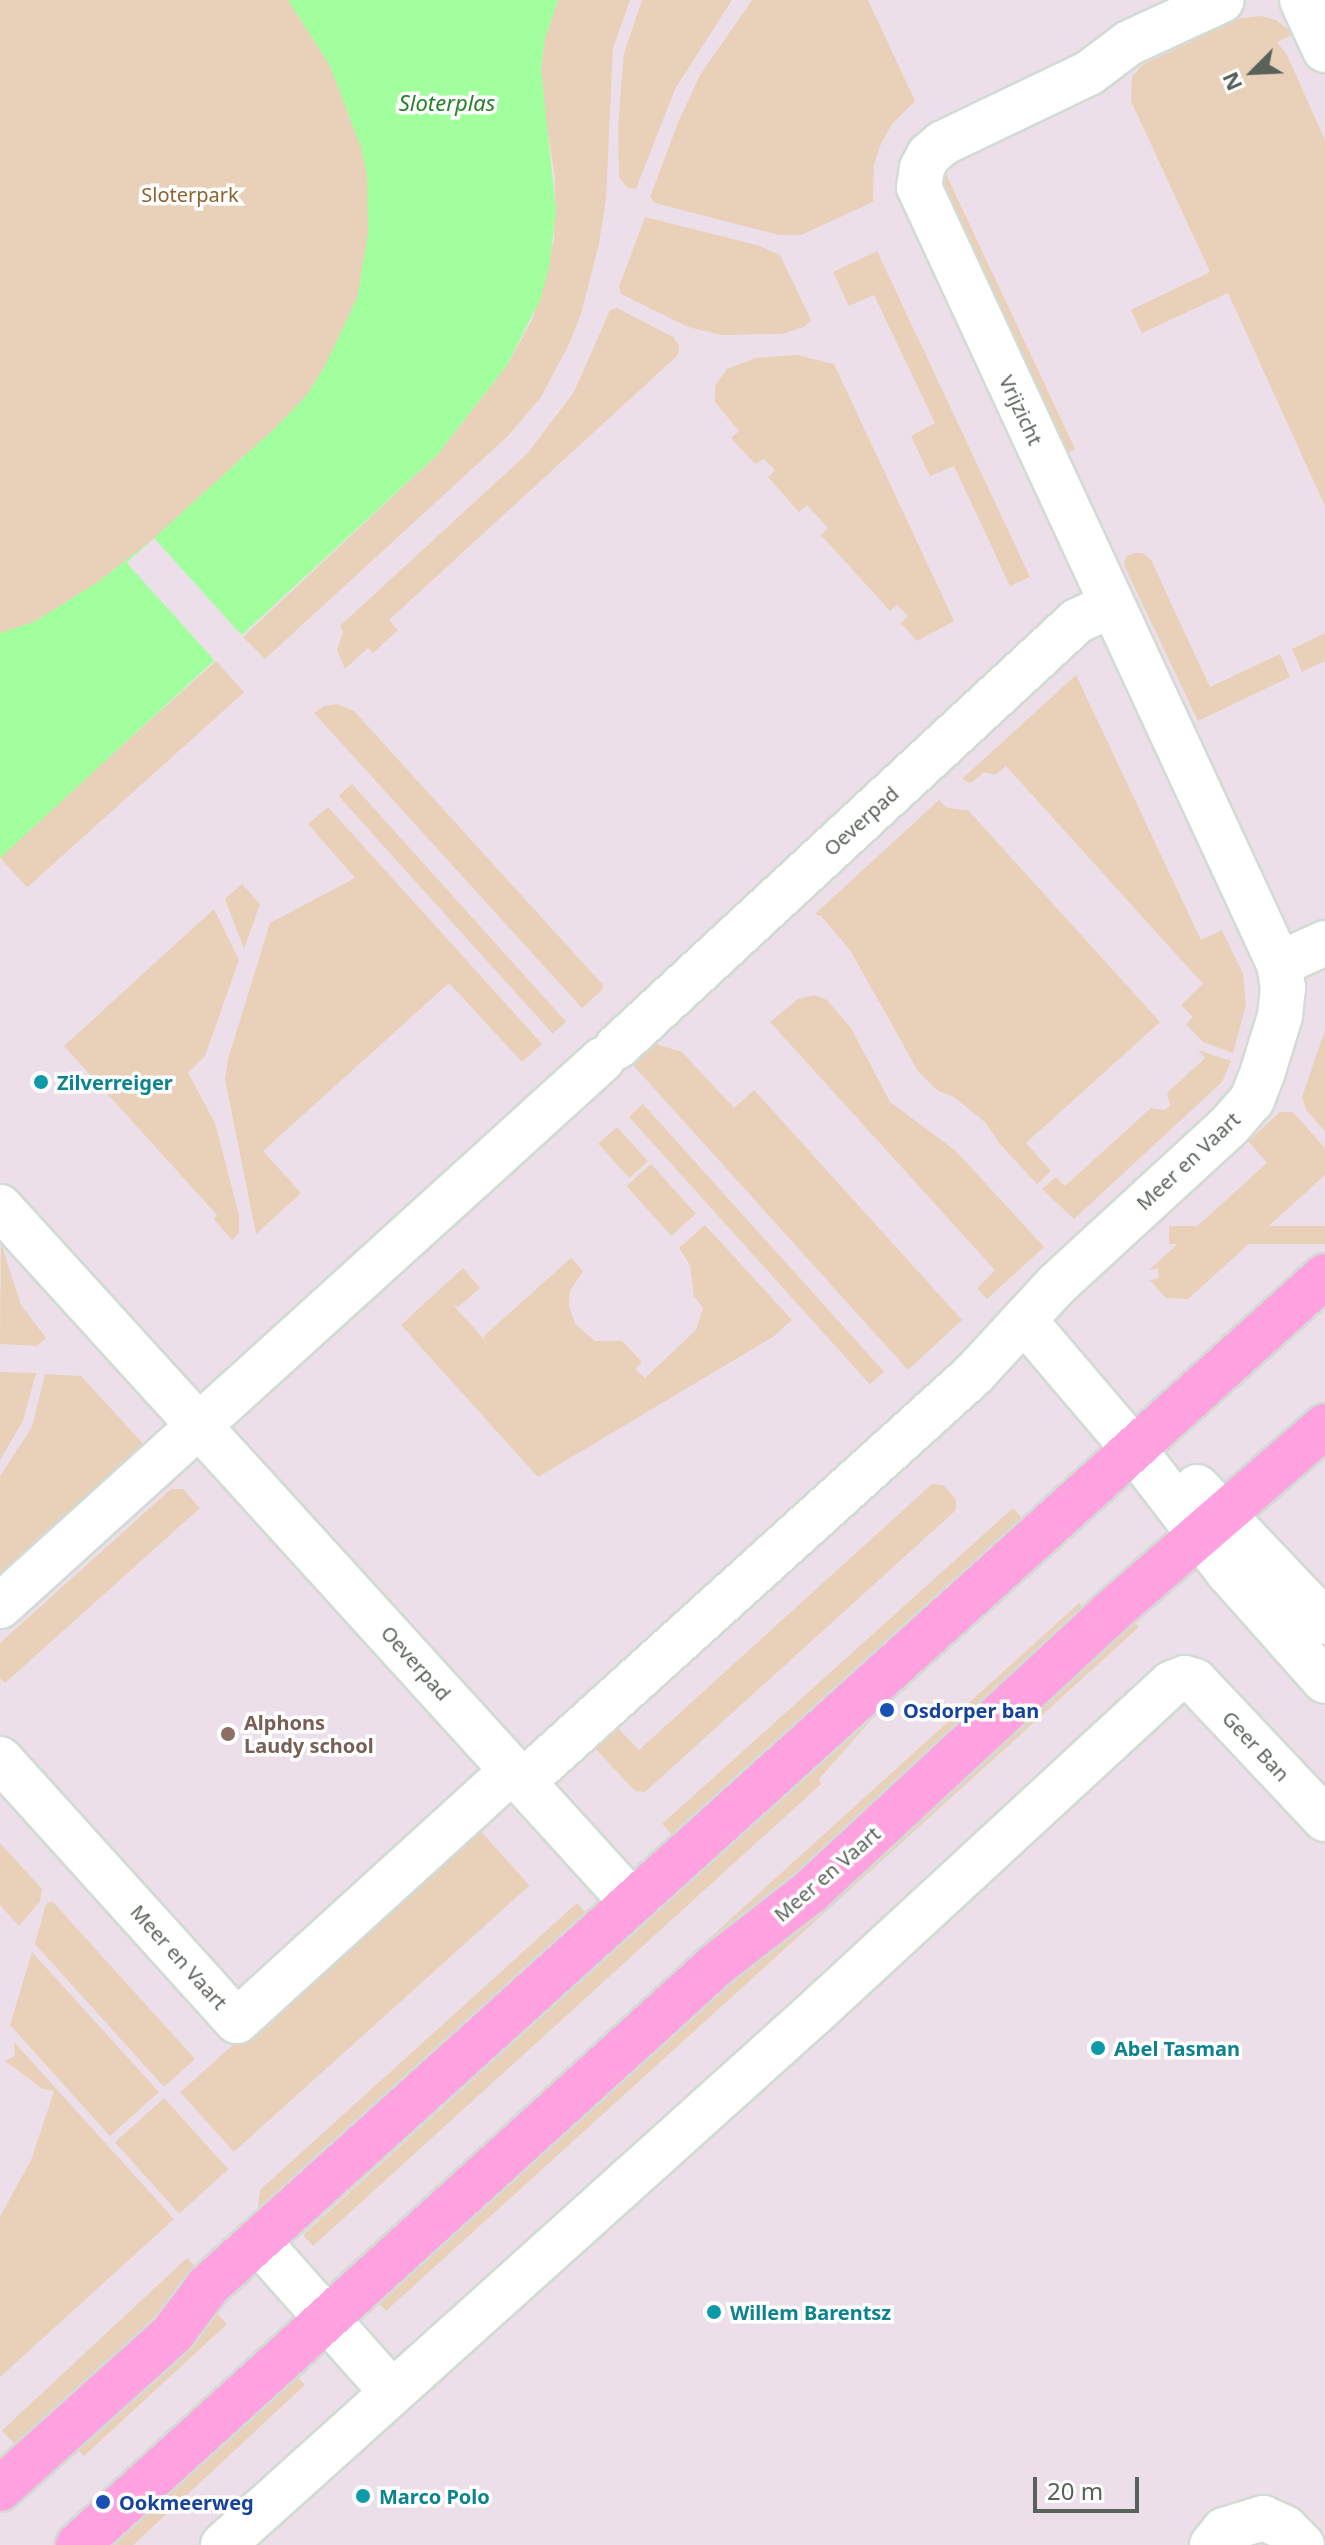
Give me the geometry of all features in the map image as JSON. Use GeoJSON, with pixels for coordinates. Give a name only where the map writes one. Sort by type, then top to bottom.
{"type":"FeatureCollection","features":[{"type":"Feature","properties":{"kind":"main road"},"geometry":{"type":"LineString","coordinates":[[0,2489],[173,2333],[208,2286],[1325,1276]]}},
{"type":"Feature","properties":{"kind":"main road","name":"Meer en Vaart"},"geometry":{"type":"LineString","coordinates":[[78,2545],[716,1965],[811,1891],[1110,1613],[1325,1426]]}},
{"type":"Feature","properties":{"kind":"street","name":"Vrijzicht"},"geometry":{"type":"LineString","coordinates":[[1222,0],[1129,43],[1089,73],[959,133],[929,155],[922,168],[919,187],[927,210],[1279,964]]}},
{"type":"Feature","properties":{"kind":"street"},"geometry":{"type":"LineString","coordinates":[[1302,0],[1325,50]]}},
{"type":"Feature","properties":{"kind":"street","name":"Oeverpad"},"geometry":{"type":"LineString","coordinates":[[0,1606],[609,1053],[1077,621],[1111,605]]}},
{"type":"Feature","properties":{"kind":"street"},"geometry":{"type":"LineString","coordinates":[[1279,964],[1325,943]]}},
{"type":"Feature","properties":{"kind":"street","name":"Meer en Vaart"},"geometry":{"type":"LineString","coordinates":[[0,1759],[237,2021],[974,1374],[1056,1285],[1229,1126],[1252,1100],[1280,1016],[1283,988],[1279,964]]}},
{"type":"Feature","properties":{"kind":"street","name":"Oeverpad"},"geometry":{"type":"LineString","coordinates":[[0,1207],[632,1902]]}},
{"type":"Feature","properties":{"kind":"street"},"geometry":{"type":"LineString","coordinates":[[1024,1320],[1133,1448],[1185,1476],[1212,1525],[1325,1681]]}},
{"type":"Feature","properties":{"kind":"street"},"geometry":{"type":"LineString","coordinates":[[1212,1525],[1325,1622]]}},
{"type":"Feature","properties":{"kind":"street","name":"Geer Ban"},"geometry":{"type":"LineString","coordinates":[[391,2391],[823,2006],[1172,1683],[1185,1678],[1195,1681],[1325,1819]]}},
{"type":"Feature","properties":{"kind":"street"},"geometry":{"type":"LineString","coordinates":[[223,2545],[391,2391],[258,2241]]}},
{"type":"Feature","properties":{"kind":"street"},"geometry":{"type":"LineString","coordinates":[[1218,2537],[1263,2518],[1285,2528],[1302,2545]]}},
{"type":"Feature","properties":{"kind":"green space","name":"Sloterpark"},"geometry":{"type":"Polygon","coordinates":[[[0,0],[439,0],[360,430],[0,754],[0,0]]]}},
{"type":"Feature","properties":{"kind":"green space"},"geometry":{"type":"Polygon","coordinates":[[[558,0],[630,0],[613,48],[606,199],[599,244],[581,314],[569,344],[541,397],[509,435],[265,659],[243,637],[437,455],[507,365],[533,318],[554,240],[555,177],[541,90],[541,68],[545,38],[558,0]]]}},
{"type":"Feature","properties":{"kind":"green space"},"geometry":{"type":"Polygon","coordinates":[[[642,0],[732,0],[675,89],[636,189],[628,188],[619,178],[618,126],[624,53],[642,0]]]}},
{"type":"Feature","properties":{"kind":"green space"},"geometry":{"type":"Polygon","coordinates":[[[752,0],[868,0],[915,101],[892,124],[881,144],[874,164],[873,202],[801,235],[779,235],[655,203],[650,197],[700,75],[752,0]]]}},
{"type":"Feature","properties":{"kind":"green space"},"geometry":{"type":"Polygon","coordinates":[[[1261,16],[1276,20],[1294,34],[1277,42],[1287,55],[1325,140],[1325,506],[1228,293],[1142,333],[1131,310],[1210,272],[1131,101],[1132,77],[1142,65],[1241,18],[1261,16]]]}},
{"type":"Feature","properties":{"kind":"green space"},"geometry":{"type":"Polygon","coordinates":[[[944,170],[1075,449],[1064,454],[941,189],[944,170]]]}},
{"type":"Feature","properties":{"kind":"green space"},"geometry":{"type":"Polygon","coordinates":[[[645,217],[757,245],[780,255],[811,320],[804,327],[782,334],[722,335],[688,327],[621,294],[619,287],[645,217]]]}},
{"type":"Feature","properties":{"kind":"green space"},"geometry":{"type":"Polygon","coordinates":[[[877,251],[1030,577],[1010,586],[954,466],[930,476],[911,436],[935,423],[874,295],[849,306],[833,272],[877,251]]]}},
{"type":"Feature","properties":{"kind":"green space"},"geometry":{"type":"Polygon","coordinates":[[[617,308],[673,337],[679,345],[678,355],[389,620],[398,630],[373,653],[368,648],[345,669],[337,650],[343,632],[340,626],[528,453],[574,392],[610,310],[617,308]]]}},
{"type":"Feature","properties":{"kind":"green space"},"geometry":{"type":"Polygon","coordinates":[[[797,355],[834,364],[954,621],[917,641],[901,623],[908,616],[897,605],[890,611],[821,535],[828,528],[807,505],[799,512],[768,477],[775,470],[764,459],[755,464],[731,438],[739,431],[715,402],[715,386],[727,369],[756,358],[797,355]]]}},
{"type":"Feature","properties":{"kind":"green space"},"geometry":{"type":"Polygon","coordinates":[[[1142,553],[1151,560],[1210,687],[1280,654],[1290,677],[1198,721],[1124,565],[1126,556],[1142,553]]]}},
{"type":"Feature","properties":{"kind":"green space"},"geometry":{"type":"Polygon","coordinates":[[[1325,633],[1325,661],[1302,672],[1292,649],[1325,633]]]}},
{"type":"Feature","properties":{"kind":"green space"},"geometry":{"type":"Polygon","coordinates":[[[216,661],[244,692],[27,888],[0,855],[216,661]]]}},
{"type":"Feature","properties":{"kind":"green space"},"geometry":{"type":"Polygon","coordinates":[[[1076,675],[1201,940],[1222,930],[1243,974],[1246,1005],[1233,1053],[1203,1042],[1186,1024],[1193,1017],[1181,1005],[1203,984],[1006,766],[995,775],[984,772],[971,783],[962,779],[1076,675]]]}},
{"type":"Feature","properties":{"kind":"green space"},"geometry":{"type":"Polygon","coordinates":[[[337,704],[354,711],[603,985],[602,990],[582,1008],[314,713],[324,706],[337,704]]]}},
{"type":"Feature","properties":{"kind":"green space"},"geometry":{"type":"Polygon","coordinates":[[[352,784],[566,1022],[553,1034],[339,796],[352,784]]]}},
{"type":"Feature","properties":{"kind":"green space"},"geometry":{"type":"Polygon","coordinates":[[[939,800],[947,808],[968,810],[1160,1022],[1026,1143],[1051,1171],[1037,1184],[999,1143],[986,1123],[954,1097],[938,1091],[918,1071],[850,950],[821,916],[815,914],[939,800]]]}},
{"type":"Feature","properties":{"kind":"green space"},"geometry":{"type":"Polygon","coordinates":[[[328,807],[542,1044],[522,1062],[449,983],[263,1151],[301,1193],[256,1234],[225,1079],[228,1059],[270,923],[355,878],[308,824],[328,807]]]}},
{"type":"Feature","properties":{"kind":"green space"},"geometry":{"type":"Polygon","coordinates":[[[242,884],[260,904],[244,949],[225,899],[242,884]]]}},
{"type":"Feature","properties":{"kind":"green space"},"geometry":{"type":"Polygon","coordinates":[[[214,909],[239,960],[205,1056],[188,1073],[215,1123],[239,1215],[239,1233],[232,1240],[214,1219],[217,1215],[64,1046],[214,909]]]}},
{"type":"Feature","properties":{"kind":"green space"},"geometry":{"type":"Polygon","coordinates":[[[814,995],[827,1000],[851,1028],[890,1102],[956,1151],[1044,1247],[987,1299],[977,1288],[995,1270],[770,1022],[798,999],[814,995]]]}},
{"type":"Feature","properties":{"kind":"green space"},"geometry":{"type":"Polygon","coordinates":[[[1325,1030],[1325,1131],[1306,1110],[1302,1097],[1325,1030]]]}},
{"type":"Feature","properties":{"kind":"green space"},"geometry":{"type":"Polygon","coordinates":[[[656,1044],[682,1052],[734,1108],[754,1090],[962,1320],[908,1370],[633,1065],[656,1044]]]}},
{"type":"Feature","properties":{"kind":"green space"},"geometry":{"type":"Polygon","coordinates":[[[1198,1050],[1231,1061],[1222,1082],[1074,1219],[1042,1189],[1056,1177],[1065,1186],[1151,1108],[1164,1110],[1170,1106],[1167,1093],[1205,1058],[1198,1050]]]}},
{"type":"Feature","properties":{"kind":"green space"},"geometry":{"type":"Polygon","coordinates":[[[643,1104],[884,1372],[870,1384],[629,1117],[643,1104]]]}},
{"type":"Feature","properties":{"kind":"green space"},"geometry":{"type":"Polygon","coordinates":[[[1280,1112],[1293,1112],[1325,1148],[1325,1175],[1188,1299],[1166,1298],[1150,1280],[1159,1278],[1158,1268],[1149,1270],[1267,1163],[1248,1141],[1280,1112]]]}},
{"type":"Feature","properties":{"kind":"green space"},"geometry":{"type":"Polygon","coordinates":[[[617,1127],[648,1161],[629,1178],[598,1144],[617,1127]]]}},
{"type":"Feature","properties":{"kind":"green space"},"geometry":{"type":"Polygon","coordinates":[[[651,1164],[696,1214],[671,1236],[626,1186],[651,1164]]]}},
{"type":"Feature","properties":{"kind":"green space"},"geometry":{"type":"Polygon","coordinates":[[[705,1225],[792,1320],[773,1337],[538,1477],[401,1325],[463,1268],[480,1288],[458,1307],[453,1305],[485,1340],[484,1336],[571,1258],[583,1271],[570,1291],[569,1307],[576,1325],[595,1341],[622,1341],[642,1362],[635,1369],[645,1378],[696,1330],[703,1308],[694,1296],[690,1265],[679,1248],[705,1225]]]}},
{"type":"Feature","properties":{"kind":"green space"},"geometry":{"type":"Polygon","coordinates":[[[1169,1226],[1325,1226],[1325,1244],[1169,1244],[1169,1226]]]}},
{"type":"Feature","properties":{"kind":"green space"},"geometry":{"type":"Polygon","coordinates":[[[1,1243],[21,1305],[46,1338],[37,1346],[0,1344],[1,1243]]]}},
{"type":"Feature","properties":{"kind":"green space"},"geometry":{"type":"Polygon","coordinates":[[[0,1372],[36,1373],[23,1421],[0,1460],[0,1372]]]}},
{"type":"Feature","properties":{"kind":"green space"},"geometry":{"type":"Polygon","coordinates":[[[45,1374],[81,1376],[149,1450],[0,1585],[0,1476],[32,1427],[45,1374]]]}},
{"type":"Feature","properties":{"kind":"green space"},"geometry":{"type":"Polygon","coordinates":[[[932,1484],[943,1485],[956,1499],[956,1510],[645,1792],[635,1791],[591,1744],[614,1724],[639,1750],[932,1484]]]}},
{"type":"Feature","properties":{"kind":"green space"},"geometry":{"type":"Polygon","coordinates":[[[171,1489],[183,1489],[200,1508],[5,1683],[0,1678],[0,1643],[171,1489]]]}},
{"type":"Feature","properties":{"kind":"green space"},"geometry":{"type":"Polygon","coordinates":[[[1013,1508],[1031,1528],[680,1844],[662,1824],[1013,1508]]]}},
{"type":"Feature","properties":{"kind":"green space"},"geometry":{"type":"Polygon","coordinates":[[[1079,1603],[1086,1611],[349,2286],[339,2274],[1079,1603]]]}},
{"type":"Feature","properties":{"kind":"green space"},"geometry":{"type":"Polygon","coordinates":[[[1131,1618],[1139,1627],[386,2311],[369,2293],[1131,1618]]]}},
{"type":"Feature","properties":{"kind":"green space"},"geometry":{"type":"Polygon","coordinates":[[[867,1700],[878,1712],[819,1779],[821,1784],[313,2246],[303,2235],[530,2028],[572,1973],[867,1700]]]}},
{"type":"Feature","properties":{"kind":"green space"},"geometry":{"type":"Polygon","coordinates":[[[476,1826],[530,1885],[234,2152],[180,2092],[476,1826]]]}},
{"type":"Feature","properties":{"kind":"green space"},"geometry":{"type":"Polygon","coordinates":[[[0,1843],[42,1889],[40,1901],[19,1926],[0,1905],[0,1843]]]}},
{"type":"Feature","properties":{"kind":"green space"},"geometry":{"type":"Polygon","coordinates":[[[52,1901],[195,2059],[164,2087],[35,1944],[46,1904],[52,1901]]]}},
{"type":"Feature","properties":{"kind":"green space"},"geometry":{"type":"Polygon","coordinates":[[[577,1903],[596,1924],[266,2218],[258,2207],[260,2190],[577,1903]]]}},
{"type":"Feature","properties":{"kind":"green space"},"geometry":{"type":"Polygon","coordinates":[[[32,1952],[159,2092],[110,2136],[10,2025],[32,1952]]]}},
{"type":"Feature","properties":{"kind":"green space"},"geometry":{"type":"Polygon","coordinates":[[[14,2042],[174,2219],[0,2377],[0,2217],[31,2160],[54,2091],[43,2089],[5,2061],[15,2056],[14,2042]]]}},
{"type":"Feature","properties":{"kind":"green space"},"geometry":{"type":"Polygon","coordinates":[[[164,2098],[228,2169],[179,2214],[115,2142],[164,2098]]]}},
{"type":"Feature","properties":{"kind":"green space"},"geometry":{"type":"Polygon","coordinates":[[[187,2258],[205,2277],[20,2450],[2,2431],[187,2258]]]}},
{"type":"Feature","properties":{"kind":"green space"},"geometry":{"type":"Polygon","coordinates":[[[208,2304],[227,2324],[84,2456],[72,2444],[208,2304]]]}},
{"type":"Feature","properties":{"kind":"green space"},"geometry":{"type":"Polygon","coordinates":[[[253,2353],[263,2363],[126,2499],[117,2489],[253,2353]]]}},
{"type":"Feature","properties":{"kind":"green space"},"geometry":{"type":"Polygon","coordinates":[[[287,2366],[305,2385],[133,2545],[95,2545],[287,2366]]]}},
{"type":"Feature","properties":{"kind":"water","name":"Sloterplas"},"geometry":{"type":"Polygon","coordinates":[[[288,0],[558,0],[545,38],[541,68],[556,211],[549,268],[540,300],[507,365],[437,455],[0,858],[0,633],[34,622],[98,582],[154,538],[274,429],[306,396],[325,366],[357,298],[368,234],[367,175],[361,147],[329,64],[288,0]]]}},
{"type":"Feature","properties":{"kind":"pier"},"geometry":{"type":"Polygon","coordinates":[[[154,538],[243,637],[215,662],[127,563],[154,538]]]}},
{"type":"Feature","properties":{"kind":"place","name":"Zilverreiger"},"geometry":{"type":"Point","coordinates":[41,1082]}},
{"type":"Feature","properties":{"kind":"place","name":"Osdorper ban"},"geometry":{"type":"Point","coordinates":[887,1710]}},
{"type":"Feature","properties":{"kind":"place","name":"Alphons Laudy school"},"geometry":{"type":"Point","coordinates":[228,1734]}},
{"type":"Feature","properties":{"kind":"place","name":"Abel Tasman"},"geometry":{"type":"Point","coordinates":[1098,2048]}},
{"type":"Feature","properties":{"kind":"place","name":"Willem Barentsz"},"geometry":{"type":"Point","coordinates":[714,2312]}},
{"type":"Feature","properties":{"kind":"place","name":"Marco Polo"},"geometry":{"type":"Point","coordinates":[363,2496]}},
{"type":"Feature","properties":{"kind":"place","name":"Ookmeerweg"},"geometry":{"type":"Point","coordinates":[103,2502]}}]}
